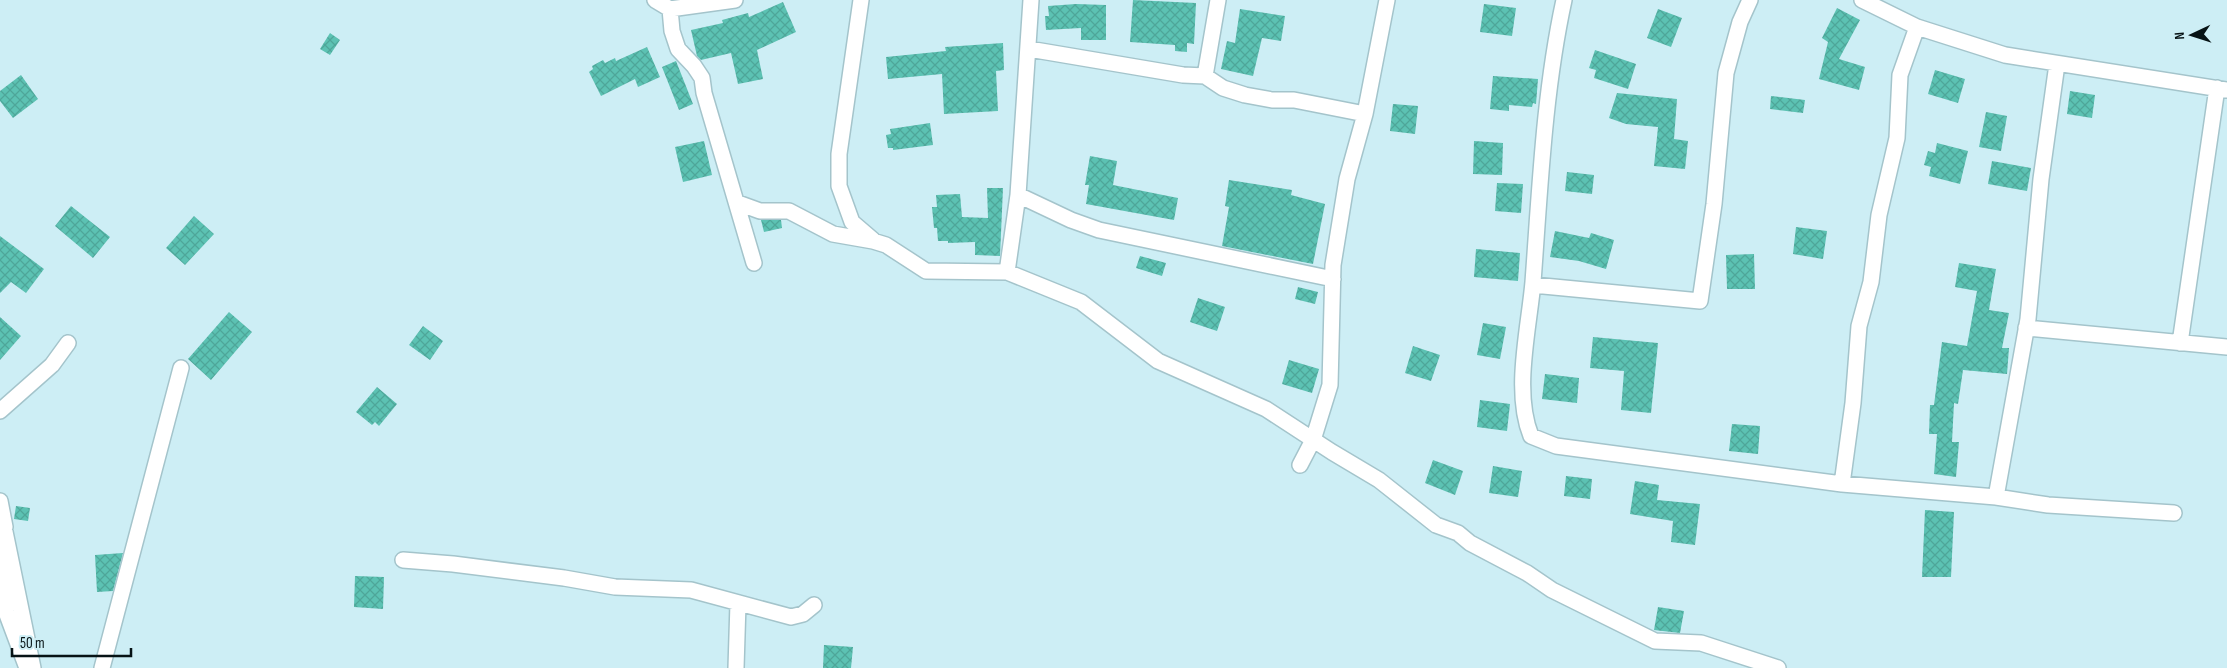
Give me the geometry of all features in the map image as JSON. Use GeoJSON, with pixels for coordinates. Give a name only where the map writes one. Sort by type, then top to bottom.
{"type":"FeatureCollection","features":[{"type":"Feature","properties":{"kind":"street"},"geometry":{"type":"LineString","coordinates":[[655,0],[670,9],[735,0]]}},
{"type":"Feature","properties":{"kind":"street"},"geometry":{"type":"LineString","coordinates":[[861,0],[839,154],[840,186],[852,222],[873,241]]}},
{"type":"Feature","properties":{"kind":"street"},"geometry":{"type":"LineString","coordinates":[[1007,272],[1018,195],[1031,0]]}},
{"type":"Feature","properties":{"kind":"street"},"geometry":{"type":"LineString","coordinates":[[1204,76],[1218,0]]}},
{"type":"Feature","properties":{"kind":"street"},"geometry":{"type":"LineString","coordinates":[[1300,466],[1313,440],[1330,385],[1333,279],[1347,179],[1365,114],[1386,0]]}},
{"type":"Feature","properties":{"kind":"street"},"geometry":{"type":"LineString","coordinates":[[1564,0],[1556,35],[1541,171],[1533,285],[1524,348],[1524,420],[1531,436],[1556,446],[1842,484],[1996,497],[2048,505],[2174,513]]}},
{"type":"Feature","properties":{"kind":"street"},"geometry":{"type":"LineString","coordinates":[[1533,285],[1700,301],[1714,204],[1726,73],[1740,22],[1750,0]]}},
{"type":"Feature","properties":{"kind":"street"},"geometry":{"type":"LineString","coordinates":[[1862,0],[1882,5],[1916,27],[2005,55],[2222,89],[2180,343]]}},
{"type":"Feature","properties":{"kind":"street"},"geometry":{"type":"LineString","coordinates":[[670,9],[672,31],[678,49],[702,78],[707,103],[738,203],[754,263]]}},
{"type":"Feature","properties":{"kind":"street"},"geometry":{"type":"LineString","coordinates":[[1842,484],[1853,403],[1858,326],[1871,282],[1879,215],[1897,138],[1900,75],[1916,27]]}},
{"type":"Feature","properties":{"kind":"street"},"geometry":{"type":"LineString","coordinates":[[1029,49],[1183,75],[1204,76],[1224,88],[1245,95],[1272,100],[1294,100],[1365,114]]}},
{"type":"Feature","properties":{"kind":"street"},"geometry":{"type":"LineString","coordinates":[[1996,497],[2026,328],[2040,180],[2057,64]]}},
{"type":"Feature","properties":{"kind":"street"},"geometry":{"type":"LineString","coordinates":[[1018,195],[1071,220],[1099,230],[1333,279]]}},
{"type":"Feature","properties":{"kind":"street"},"geometry":{"type":"LineString","coordinates":[[738,203],[760,210],[789,211],[833,234],[873,241],[886,246],[926,271],[1007,272],[1081,302],[1158,361],[1266,409],[1379,480],[1436,525],[1458,533],[1470,543],[1484,549],[1497,559],[1527,573],[1552,590],[1633,632],[1655,641],[1701,643],[1778,668]]}},
{"type":"Feature","properties":{"kind":"street"},"geometry":{"type":"LineString","coordinates":[[2026,328],[2227,347]]}},
{"type":"Feature","properties":{"kind":"street"},"geometry":{"type":"LineString","coordinates":[[0,411],[52,365],[68,343]]}},
{"type":"Feature","properties":{"kind":"street"},"geometry":{"type":"LineString","coordinates":[[102,668],[181,368]]}},
{"type":"Feature","properties":{"kind":"street"},"geometry":{"type":"LineString","coordinates":[[0,501],[34,668]]}},
{"type":"Feature","properties":{"kind":"street"},"geometry":{"type":"LineString","coordinates":[[27,668],[6,612],[2,517],[34,668]]}},
{"type":"Feature","properties":{"kind":"street"},"geometry":{"type":"LineString","coordinates":[[403,560],[453,564],[564,578],[615,587],[691,590],[792,617],[803,614],[814,605]]}},
{"type":"Feature","properties":{"kind":"street"},"geometry":{"type":"LineString","coordinates":[[736,668],[738,603]]}},
{"type":"Feature","properties":{"kind":"building"},"geometry":{"type":"Polygon","coordinates":[[[1133,0],[1196,3],[1194,44],[1187,43],[1187,52],[1175,51],[1175,45],[1130,42],[1133,0]]]}},
{"type":"Feature","properties":{"kind":"building"},"geometry":{"type":"Polygon","coordinates":[[[783,2],[796,32],[757,50],[763,79],[738,84],[731,53],[701,60],[697,56],[691,30],[723,23],[722,20],[748,13],[749,17],[783,2]]]}},
{"type":"Feature","properties":{"kind":"building"},"geometry":{"type":"Polygon","coordinates":[[[1076,4],[1106,5],[1106,40],[1081,40],[1081,28],[1046,30],[1045,16],[1049,16],[1048,6],[1076,4]]]}},
{"type":"Feature","properties":{"kind":"building"},"geometry":{"type":"Polygon","coordinates":[[[1484,4],[1516,8],[1512,36],[1480,32],[1484,4]]]}},
{"type":"Feature","properties":{"kind":"building"},"geometry":{"type":"Polygon","coordinates":[[[1837,8],[1860,20],[1839,59],[1865,67],[1859,90],[1819,79],[1828,42],[1822,38],[1837,8]]]}},
{"type":"Feature","properties":{"kind":"building"},"geometry":{"type":"Polygon","coordinates":[[[1240,9],[1285,16],[1281,41],[1262,38],[1253,76],[1221,69],[1227,41],[1235,43],[1240,9]]]}},
{"type":"Feature","properties":{"kind":"building"},"geometry":{"type":"Polygon","coordinates":[[[1658,9],[1682,18],[1671,47],[1647,38],[1658,9]]]}},
{"type":"Feature","properties":{"kind":"building"},"geometry":{"type":"Polygon","coordinates":[[[330,33],[340,40],[330,55],[320,49],[330,33]]]}},
{"type":"Feature","properties":{"kind":"building"},"geometry":{"type":"Polygon","coordinates":[[[1003,43],[1004,70],[996,71],[998,111],[944,114],[942,74],[888,79],[886,57],[946,51],[945,47],[1003,43]]]}},
{"type":"Feature","properties":{"kind":"building"},"geometry":{"type":"Polygon","coordinates":[[[647,47],[660,77],[638,87],[635,79],[601,96],[589,72],[593,69],[592,66],[603,60],[605,63],[615,58],[616,61],[647,47]]]}},
{"type":"Feature","properties":{"kind":"building"},"geometry":{"type":"Polygon","coordinates":[[[1595,50],[1636,64],[1628,89],[1594,78],[1596,70],[1589,68],[1595,50]]]}},
{"type":"Feature","properties":{"kind":"building"},"geometry":{"type":"Polygon","coordinates":[[[676,61],[693,104],[679,110],[662,67],[676,61]]]}},
{"type":"Feature","properties":{"kind":"building"},"geometry":{"type":"Polygon","coordinates":[[[1935,70],[1965,79],[1958,103],[1928,94],[1935,70]]]}},
{"type":"Feature","properties":{"kind":"building"},"geometry":{"type":"Polygon","coordinates":[[[21,75],[38,99],[13,118],[0,101],[0,91],[21,75]]]}},
{"type":"Feature","properties":{"kind":"building"},"geometry":{"type":"Polygon","coordinates":[[[1493,76],[1538,79],[1536,104],[1533,103],[1532,107],[1509,105],[1509,111],[1490,109],[1493,76]]]}},
{"type":"Feature","properties":{"kind":"building"},"geometry":{"type":"Polygon","coordinates":[[[2070,91],[2095,95],[2092,118],[2067,114],[2070,91]]]}},
{"type":"Feature","properties":{"kind":"building"},"geometry":{"type":"Polygon","coordinates":[[[1617,93],[1677,99],[1674,139],[1688,141],[1685,169],[1654,166],[1658,127],[1626,124],[1609,118],[1617,93]]]}},
{"type":"Feature","properties":{"kind":"building"},"geometry":{"type":"Polygon","coordinates":[[[1771,96],[1805,100],[1803,113],[1770,109],[1771,96]]]}},
{"type":"Feature","properties":{"kind":"building"},"geometry":{"type":"Polygon","coordinates":[[[1393,104],[1418,106],[1415,134],[1390,131],[1393,104]]]}},
{"type":"Feature","properties":{"kind":"building"},"geometry":{"type":"Polygon","coordinates":[[[1986,112],[2007,116],[2001,151],[1979,147],[1986,112]]]}},
{"type":"Feature","properties":{"kind":"building"},"geometry":{"type":"Polygon","coordinates":[[[930,123],[933,145],[893,150],[893,148],[888,148],[886,135],[891,134],[890,129],[930,123]]]}},
{"type":"Feature","properties":{"kind":"building"},"geometry":{"type":"Polygon","coordinates":[[[704,141],[712,175],[683,182],[675,147],[704,141]]]}},
{"type":"Feature","properties":{"kind":"building"},"geometry":{"type":"Polygon","coordinates":[[[1474,141],[1503,143],[1502,175],[1473,174],[1474,141]]]}},
{"type":"Feature","properties":{"kind":"building"},"geometry":{"type":"Polygon","coordinates":[[[1937,143],[1968,151],[1960,184],[1929,176],[1931,167],[1924,165],[1928,151],[1935,153],[1937,143]]]}},
{"type":"Feature","properties":{"kind":"building"},"geometry":{"type":"Polygon","coordinates":[[[1090,156],[1117,161],[1113,185],[1178,198],[1174,220],[1086,204],[1089,185],[1085,185],[1090,156]]]}},
{"type":"Feature","properties":{"kind":"building"},"geometry":{"type":"Polygon","coordinates":[[[1992,161],[2031,168],[2027,191],[1988,184],[1992,161]]]}},
{"type":"Feature","properties":{"kind":"building"},"geometry":{"type":"Polygon","coordinates":[[[1567,172],[1594,175],[1592,194],[1565,191],[1567,172]]]}},
{"type":"Feature","properties":{"kind":"building"},"geometry":{"type":"Polygon","coordinates":[[[1229,180],[1292,190],[1291,195],[1325,204],[1313,264],[1222,246],[1229,207],[1225,206],[1229,180]]]}},
{"type":"Feature","properties":{"kind":"building"},"geometry":{"type":"Polygon","coordinates":[[[1497,183],[1523,184],[1521,213],[1495,211],[1497,183]]]}},
{"type":"Feature","properties":{"kind":"building"},"geometry":{"type":"Polygon","coordinates":[[[987,188],[1003,188],[1000,256],[975,255],[975,242],[948,243],[948,241],[938,241],[937,228],[934,228],[932,207],[937,207],[936,195],[960,194],[962,217],[988,218],[987,188]]]}},
{"type":"Feature","properties":{"kind":"building"},"geometry":{"type":"Polygon","coordinates":[[[71,206],[110,237],[93,258],[55,226],[71,206]]]}},
{"type":"Feature","properties":{"kind":"building"},"geometry":{"type":"Polygon","coordinates":[[[194,216],[214,234],[185,265],[166,248],[194,216]]]}},
{"type":"Feature","properties":{"kind":"building"},"geometry":{"type":"Polygon","coordinates":[[[761,220],[781,220],[782,228],[764,232],[761,220]]]}},
{"type":"Feature","properties":{"kind":"building"},"geometry":{"type":"Polygon","coordinates":[[[1796,227],[1827,231],[1823,259],[1793,254],[1796,227]]]}},
{"type":"Feature","properties":{"kind":"building"},"geometry":{"type":"Polygon","coordinates":[[[1555,231],[1589,238],[1591,233],[1614,240],[1606,269],[1579,261],[1550,257],[1555,231]]]}},
{"type":"Feature","properties":{"kind":"building"},"geometry":{"type":"Polygon","coordinates":[[[0,236],[44,269],[26,293],[11,282],[0,293],[0,236]]]}},
{"type":"Feature","properties":{"kind":"building"},"geometry":{"type":"Polygon","coordinates":[[[1476,249],[1520,253],[1518,281],[1474,277],[1476,249]]]}},
{"type":"Feature","properties":{"kind":"building"},"geometry":{"type":"Polygon","coordinates":[[[1754,254],[1755,289],[1727,289],[1726,255],[1754,254]]]}},
{"type":"Feature","properties":{"kind":"building"},"geometry":{"type":"Polygon","coordinates":[[[1140,256],[1166,263],[1162,276],[1136,268],[1140,256]]]}},
{"type":"Feature","properties":{"kind":"building"},"geometry":{"type":"Polygon","coordinates":[[[1959,263],[1996,269],[1989,310],[2009,313],[2002,348],[2009,348],[2007,374],[1963,370],[1958,404],[1954,403],[1952,442],[1959,442],[1956,477],[1934,474],[1937,434],[1929,434],[1930,405],[1934,405],[1942,342],[1967,346],[1977,291],[1955,287],[1959,263]]]}},
{"type":"Feature","properties":{"kind":"building"},"geometry":{"type":"Polygon","coordinates":[[[1298,287],[1318,292],[1315,304],[1295,299],[1298,287]]]}},
{"type":"Feature","properties":{"kind":"building"},"geometry":{"type":"Polygon","coordinates":[[[1198,298],[1225,307],[1217,331],[1190,322],[1198,298]]]}},
{"type":"Feature","properties":{"kind":"building"},"geometry":{"type":"Polygon","coordinates":[[[229,312],[252,332],[211,380],[188,359],[229,312]]]}},
{"type":"Feature","properties":{"kind":"building"},"geometry":{"type":"Polygon","coordinates":[[[0,317],[21,336],[0,360],[0,317]]]}},
{"type":"Feature","properties":{"kind":"building"},"geometry":{"type":"Polygon","coordinates":[[[1483,323],[1506,327],[1500,359],[1477,355],[1483,323]]]}},
{"type":"Feature","properties":{"kind":"building"},"geometry":{"type":"Polygon","coordinates":[[[423,326],[443,341],[430,360],[409,345],[423,326]]]}},
{"type":"Feature","properties":{"kind":"building"},"geometry":{"type":"Polygon","coordinates":[[[1593,337],[1658,343],[1651,413],[1621,410],[1624,371],[1590,368],[1593,337]]]}},
{"type":"Feature","properties":{"kind":"building"},"geometry":{"type":"Polygon","coordinates":[[[1413,346],[1440,355],[1431,381],[1405,373],[1413,346]]]}},
{"type":"Feature","properties":{"kind":"building"},"geometry":{"type":"Polygon","coordinates":[[[1289,360],[1319,369],[1312,393],[1282,384],[1289,360]]]}},
{"type":"Feature","properties":{"kind":"building"},"geometry":{"type":"Polygon","coordinates":[[[1545,374],[1579,378],[1577,403],[1542,399],[1545,374]]]}},
{"type":"Feature","properties":{"kind":"building"},"geometry":{"type":"Polygon","coordinates":[[[377,387],[397,404],[379,426],[375,422],[372,425],[356,412],[377,387]]]}},
{"type":"Feature","properties":{"kind":"building"},"geometry":{"type":"Polygon","coordinates":[[[1480,400],[1510,404],[1507,431],[1477,427],[1480,400]]]}},
{"type":"Feature","properties":{"kind":"building"},"geometry":{"type":"Polygon","coordinates":[[[1732,424],[1760,426],[1758,454],[1729,451],[1732,424]]]}},
{"type":"Feature","properties":{"kind":"building"},"geometry":{"type":"Polygon","coordinates":[[[1433,460],[1463,471],[1455,495],[1425,483],[1433,460]]]}},
{"type":"Feature","properties":{"kind":"building"},"geometry":{"type":"Polygon","coordinates":[[[1493,466],[1522,471],[1518,497],[1489,493],[1493,466]]]}},
{"type":"Feature","properties":{"kind":"building"},"geometry":{"type":"Polygon","coordinates":[[[1566,476],[1592,479],[1590,499],[1564,496],[1566,476]]]}},
{"type":"Feature","properties":{"kind":"building"},"geometry":{"type":"Polygon","coordinates":[[[1635,481],[1659,485],[1657,500],[1700,504],[1695,545],[1671,542],[1673,521],[1630,514],[1635,481]]]}},
{"type":"Feature","properties":{"kind":"building"},"geometry":{"type":"Polygon","coordinates":[[[16,506],[30,508],[28,521],[14,519],[16,506]]]}},
{"type":"Feature","properties":{"kind":"building"},"geometry":{"type":"Polygon","coordinates":[[[1925,510],[1954,512],[1951,577],[1922,577],[1925,510]]]}},
{"type":"Feature","properties":{"kind":"building"},"geometry":{"type":"Polygon","coordinates":[[[123,553],[113,591],[97,592],[95,555],[123,553]]]}},
{"type":"Feature","properties":{"kind":"building"},"geometry":{"type":"Polygon","coordinates":[[[355,576],[384,577],[383,609],[354,607],[355,576]]]}},
{"type":"Feature","properties":{"kind":"building"},"geometry":{"type":"Polygon","coordinates":[[[1658,607],[1684,611],[1680,633],[1654,630],[1658,607]]]}},
{"type":"Feature","properties":{"kind":"building"},"geometry":{"type":"Polygon","coordinates":[[[824,645],[853,647],[851,668],[823,668],[824,645]]]}}]}
